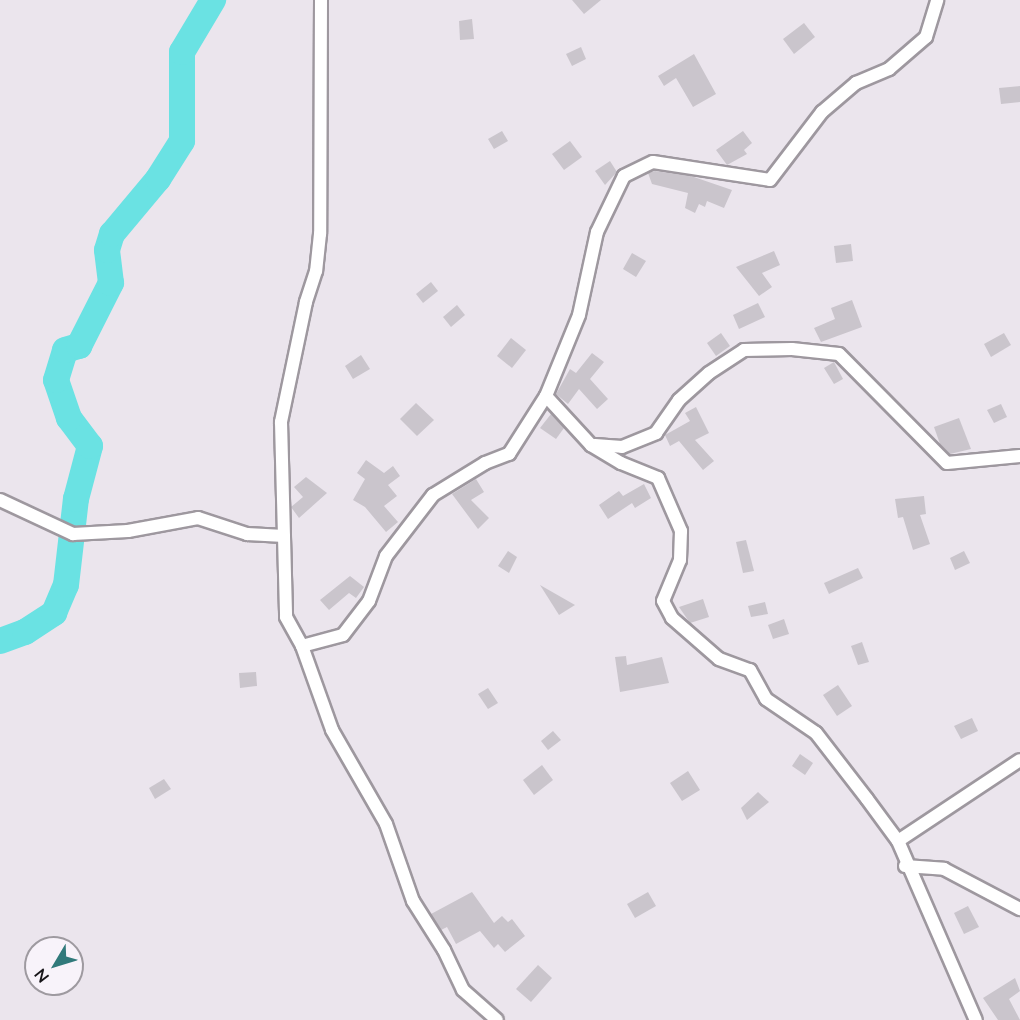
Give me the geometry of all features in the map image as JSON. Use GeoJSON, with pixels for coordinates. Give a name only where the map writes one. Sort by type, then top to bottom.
{"type":"FeatureCollection","features":[{"type":"Feature","properties":{"kind":"street"},"geometry":{"type":"LineString","coordinates":[[321,0],[320,234],[316,271],[306,302],[281,422],[286,617],[302,646],[332,730],[386,824],[413,901],[444,950],[463,990],[497,1020]]}},
{"type":"Feature","properties":{"kind":"street"},"geometry":{"type":"LineString","coordinates":[[302,646],[343,635],[369,601],[386,556],[433,495],[485,463],[509,454],[546,396],[579,315],[597,232],[624,176],[653,162],[770,180],[822,112],[856,83],[889,69],[926,37],[937,0]]}},
{"type":"Feature","properties":{"kind":"street"},"geometry":{"type":"LineString","coordinates":[[591,445],[622,447],[656,433],[679,400],[709,373],[744,350],[792,349],[839,354],[947,463],[1020,456]]}},
{"type":"Feature","properties":{"kind":"street"},"geometry":{"type":"LineString","coordinates":[[546,396],[591,445],[621,463],[658,478],[672,503],[681,531],[680,560],[663,602],[672,618],[719,659],[750,670],[766,699],[816,733],[897,841],[905,866],[931,912],[976,1020]]}},
{"type":"Feature","properties":{"kind":"street"},"geometry":{"type":"LineString","coordinates":[[0,500],[72,534],[128,531],[198,518],[247,534],[284,536]]}},
{"type":"Feature","properties":{"kind":"street"},"geometry":{"type":"LineString","coordinates":[[897,841],[1020,760]]}},
{"type":"Feature","properties":{"kind":"street"},"geometry":{"type":"LineString","coordinates":[[905,866],[944,869],[1020,909]]}},
{"type":"Feature","properties":{"kind":"building"},"geometry":{"type":"Polygon","coordinates":[[[572,0],[601,0],[584,14],[572,0]]]}},
{"type":"Feature","properties":{"kind":"building"},"geometry":{"type":"Polygon","coordinates":[[[472,19],[474,39],[460,40],[459,21],[472,19]]]}},
{"type":"Feature","properties":{"kind":"building"},"geometry":{"type":"Polygon","coordinates":[[[804,23],[815,37],[794,54],[783,39],[804,23]]]}},
{"type":"Feature","properties":{"kind":"building"},"geometry":{"type":"Polygon","coordinates":[[[581,47],[586,59],[572,66],[566,54],[581,47]]]}},
{"type":"Feature","properties":{"kind":"building"},"geometry":{"type":"Polygon","coordinates":[[[694,54],[716,94],[693,107],[676,78],[664,86],[658,76],[694,54]]]}},
{"type":"Feature","properties":{"kind":"building"},"geometry":{"type":"Polygon","coordinates":[[[1020,86],[1020,102],[1001,104],[999,88],[1020,86]]]}},
{"type":"Feature","properties":{"kind":"building"},"geometry":{"type":"Polygon","coordinates":[[[502,131],[508,141],[494,149],[488,139],[502,131]]]}},
{"type":"Feature","properties":{"kind":"building"},"geometry":{"type":"Polygon","coordinates":[[[743,131],[752,143],[744,150],[747,154],[727,165],[716,150],[743,131]]]}},
{"type":"Feature","properties":{"kind":"building"},"geometry":{"type":"Polygon","coordinates":[[[570,141],[582,157],[564,170],[552,154],[570,141]]]}},
{"type":"Feature","properties":{"kind":"building"},"geometry":{"type":"Polygon","coordinates":[[[610,161],[617,172],[605,185],[595,171],[610,161]]]}},
{"type":"Feature","properties":{"kind":"building"},"geometry":{"type":"Polygon","coordinates":[[[655,171],[691,176],[732,190],[724,208],[707,201],[705,207],[699,204],[695,213],[685,208],[688,193],[652,184],[648,173],[655,171]]]}},
{"type":"Feature","properties":{"kind":"building"},"geometry":{"type":"Polygon","coordinates":[[[851,244],[853,261],[836,263],[834,246],[851,244]]]}},
{"type":"Feature","properties":{"kind":"building"},"geometry":{"type":"Polygon","coordinates":[[[774,251],[780,265],[762,273],[772,287],[759,296],[736,267],[774,251]]]}},
{"type":"Feature","properties":{"kind":"building"},"geometry":{"type":"Polygon","coordinates":[[[632,253],[646,261],[636,277],[623,269],[632,253]]]}},
{"type":"Feature","properties":{"kind":"building"},"geometry":{"type":"Polygon","coordinates":[[[431,282],[438,291],[423,303],[416,294],[431,282]]]}},
{"type":"Feature","properties":{"kind":"building"},"geometry":{"type":"Polygon","coordinates":[[[852,300],[862,327],[821,342],[814,328],[835,319],[831,308],[852,300]]]}},
{"type":"Feature","properties":{"kind":"building"},"geometry":{"type":"Polygon","coordinates":[[[758,303],[765,317],[739,329],[733,315],[758,303]]]}},
{"type":"Feature","properties":{"kind":"building"},"geometry":{"type":"Polygon","coordinates":[[[457,305],[465,315],[451,327],[443,317],[457,305]]]}},
{"type":"Feature","properties":{"kind":"building"},"geometry":{"type":"Polygon","coordinates":[[[721,333],[730,346],[716,356],[707,343],[721,333]]]}},
{"type":"Feature","properties":{"kind":"building"},"geometry":{"type":"Polygon","coordinates":[[[1004,333],[1011,345],[991,357],[984,344],[1004,333]]]}},
{"type":"Feature","properties":{"kind":"building"},"geometry":{"type":"Polygon","coordinates":[[[511,338],[526,350],[512,368],[497,356],[511,338]]]}},
{"type":"Feature","properties":{"kind":"building"},"geometry":{"type":"Polygon","coordinates":[[[592,353],[604,362],[590,379],[608,399],[597,409],[579,389],[568,404],[556,394],[570,369],[576,373],[592,353]]]}},
{"type":"Feature","properties":{"kind":"building"},"geometry":{"type":"Polygon","coordinates":[[[361,355],[370,369],[353,379],[345,366],[361,355]]]}},
{"type":"Feature","properties":{"kind":"building"},"geometry":{"type":"Polygon","coordinates":[[[834,362],[843,379],[834,384],[824,368],[834,362]]]}},
{"type":"Feature","properties":{"kind":"building"},"geometry":{"type":"Polygon","coordinates":[[[416,403],[434,420],[417,436],[400,419],[416,403]]]}},
{"type":"Feature","properties":{"kind":"building"},"geometry":{"type":"Polygon","coordinates":[[[1001,404],[1007,417],[994,423],[987,410],[1001,404]]]}},
{"type":"Feature","properties":{"kind":"building"},"geometry":{"type":"Polygon","coordinates":[[[696,407],[709,433],[695,440],[714,461],[703,470],[679,441],[670,446],[665,435],[690,421],[685,413],[696,407]]]}},
{"type":"Feature","properties":{"kind":"building"},"geometry":{"type":"Polygon","coordinates":[[[551,414],[564,428],[556,439],[540,428],[551,414]]]}},
{"type":"Feature","properties":{"kind":"building"},"geometry":{"type":"Polygon","coordinates":[[[959,418],[971,449],[950,454],[940,444],[934,427],[959,418]]]}},
{"type":"Feature","properties":{"kind":"building"},"geometry":{"type":"Polygon","coordinates":[[[366,460],[384,473],[393,466],[400,476],[388,485],[397,496],[384,506],[398,522],[386,532],[365,507],[353,500],[365,479],[357,473],[366,460]]]}},
{"type":"Feature","properties":{"kind":"building"},"geometry":{"type":"Polygon","coordinates":[[[306,477],[327,493],[299,518],[291,507],[303,497],[294,487],[306,477]]]}},
{"type":"Feature","properties":{"kind":"building"},"geometry":{"type":"Polygon","coordinates":[[[476,479],[484,492],[471,500],[489,518],[478,529],[452,494],[476,479]]]}},
{"type":"Feature","properties":{"kind":"building"},"geometry":{"type":"Polygon","coordinates":[[[644,484],[651,498],[635,508],[632,503],[608,519],[599,505],[619,491],[623,496],[644,484]]]}},
{"type":"Feature","properties":{"kind":"building"},"geometry":{"type":"Polygon","coordinates":[[[924,496],[926,514],[920,515],[930,544],[913,550],[903,517],[898,518],[895,499],[924,496]]]}},
{"type":"Feature","properties":{"kind":"building"},"geometry":{"type":"Polygon","coordinates":[[[746,540],[754,571],[743,573],[736,542],[746,540]]]}},
{"type":"Feature","properties":{"kind":"building"},"geometry":{"type":"Polygon","coordinates":[[[508,551],[517,557],[509,573],[498,566],[508,551]]]}},
{"type":"Feature","properties":{"kind":"building"},"geometry":{"type":"Polygon","coordinates":[[[964,551],[970,563],[955,570],[950,558],[964,551]]]}},
{"type":"Feature","properties":{"kind":"building"},"geometry":{"type":"Polygon","coordinates":[[[858,568],[863,578],[829,594],[824,583],[858,568]]]}},
{"type":"Feature","properties":{"kind":"building"},"geometry":{"type":"Polygon","coordinates":[[[350,576],[364,587],[356,598],[349,593],[329,610],[320,600],[350,576]]]}},
{"type":"Feature","properties":{"kind":"building"},"geometry":{"type":"Polygon","coordinates":[[[540,585],[575,605],[559,615],[540,585]]]}},
{"type":"Feature","properties":{"kind":"building"},"geometry":{"type":"Polygon","coordinates":[[[703,599],[709,617],[690,623],[679,607],[703,599]]]}},
{"type":"Feature","properties":{"kind":"building"},"geometry":{"type":"Polygon","coordinates":[[[765,602],[768,614],[751,617],[748,606],[765,602]]]}},
{"type":"Feature","properties":{"kind":"building"},"geometry":{"type":"Polygon","coordinates":[[[784,619],[789,634],[773,639],[768,625],[784,619]]]}},
{"type":"Feature","properties":{"kind":"building"},"geometry":{"type":"Polygon","coordinates":[[[862,642],[869,662],[858,665],[851,646],[862,642]]]}},
{"type":"Feature","properties":{"kind":"building"},"geometry":{"type":"Polygon","coordinates":[[[626,656],[627,665],[662,657],[669,683],[620,692],[615,657],[626,656]]]}},
{"type":"Feature","properties":{"kind":"building"},"geometry":{"type":"Polygon","coordinates":[[[256,672],[257,686],[240,688],[239,673],[256,672]]]}},
{"type":"Feature","properties":{"kind":"building"},"geometry":{"type":"Polygon","coordinates":[[[838,685],[852,706],[837,716],[823,695],[838,685]]]}},
{"type":"Feature","properties":{"kind":"building"},"geometry":{"type":"Polygon","coordinates":[[[488,688],[498,703],[488,709],[478,694],[488,688]]]}},
{"type":"Feature","properties":{"kind":"building"},"geometry":{"type":"Polygon","coordinates":[[[972,718],[978,731],[961,739],[954,726],[972,718]]]}},
{"type":"Feature","properties":{"kind":"building"},"geometry":{"type":"Polygon","coordinates":[[[553,731],[561,740],[548,750],[541,741],[553,731]]]}},
{"type":"Feature","properties":{"kind":"building"},"geometry":{"type":"Polygon","coordinates":[[[800,754],[813,763],[805,775],[792,766],[800,754]]]}},
{"type":"Feature","properties":{"kind":"building"},"geometry":{"type":"Polygon","coordinates":[[[542,765],[553,780],[534,795],[523,780],[542,765]]]}},
{"type":"Feature","properties":{"kind":"building"},"geometry":{"type":"Polygon","coordinates":[[[688,771],[700,790],[682,801],[670,783],[688,771]]]}},
{"type":"Feature","properties":{"kind":"building"},"geometry":{"type":"Polygon","coordinates":[[[164,779],[171,789],[155,799],[149,788],[164,779]]]}},
{"type":"Feature","properties":{"kind":"building"},"geometry":{"type":"Polygon","coordinates":[[[758,792],[769,802],[747,820],[741,808],[758,792]]]}},
{"type":"Feature","properties":{"kind":"building"},"geometry":{"type":"Polygon","coordinates":[[[472,892],[494,923],[502,916],[508,922],[512,919],[525,936],[505,952],[498,944],[494,948],[480,931],[456,944],[447,927],[441,930],[431,914],[472,892]]]}},
{"type":"Feature","properties":{"kind":"building"},"geometry":{"type":"Polygon","coordinates":[[[648,892],[656,906],[635,918],[627,904],[648,892]]]}},
{"type":"Feature","properties":{"kind":"building"},"geometry":{"type":"Polygon","coordinates":[[[968,906],[979,927],[964,934],[954,913],[968,906]]]}},
{"type":"Feature","properties":{"kind":"building"},"geometry":{"type":"Polygon","coordinates":[[[538,965],[552,978],[531,1002],[516,989],[538,965]]]}},
{"type":"Feature","properties":{"kind":"building"},"geometry":{"type":"Polygon","coordinates":[[[1015,978],[1020,991],[1009,999],[1020,1020],[998,1020],[983,998],[1015,978]]]}},
{"type":"Feature","properties":{"kind":"waterway"},"geometry":{"type":"LineString","coordinates":[[0,641],[25,632],[54,613],[66,585],[76,499],[90,446],[69,418],[56,380],[65,350],[79,346],[111,283],[107,250],[112,234],[158,179],[182,141],[182,52],[213,0]]}}]}
